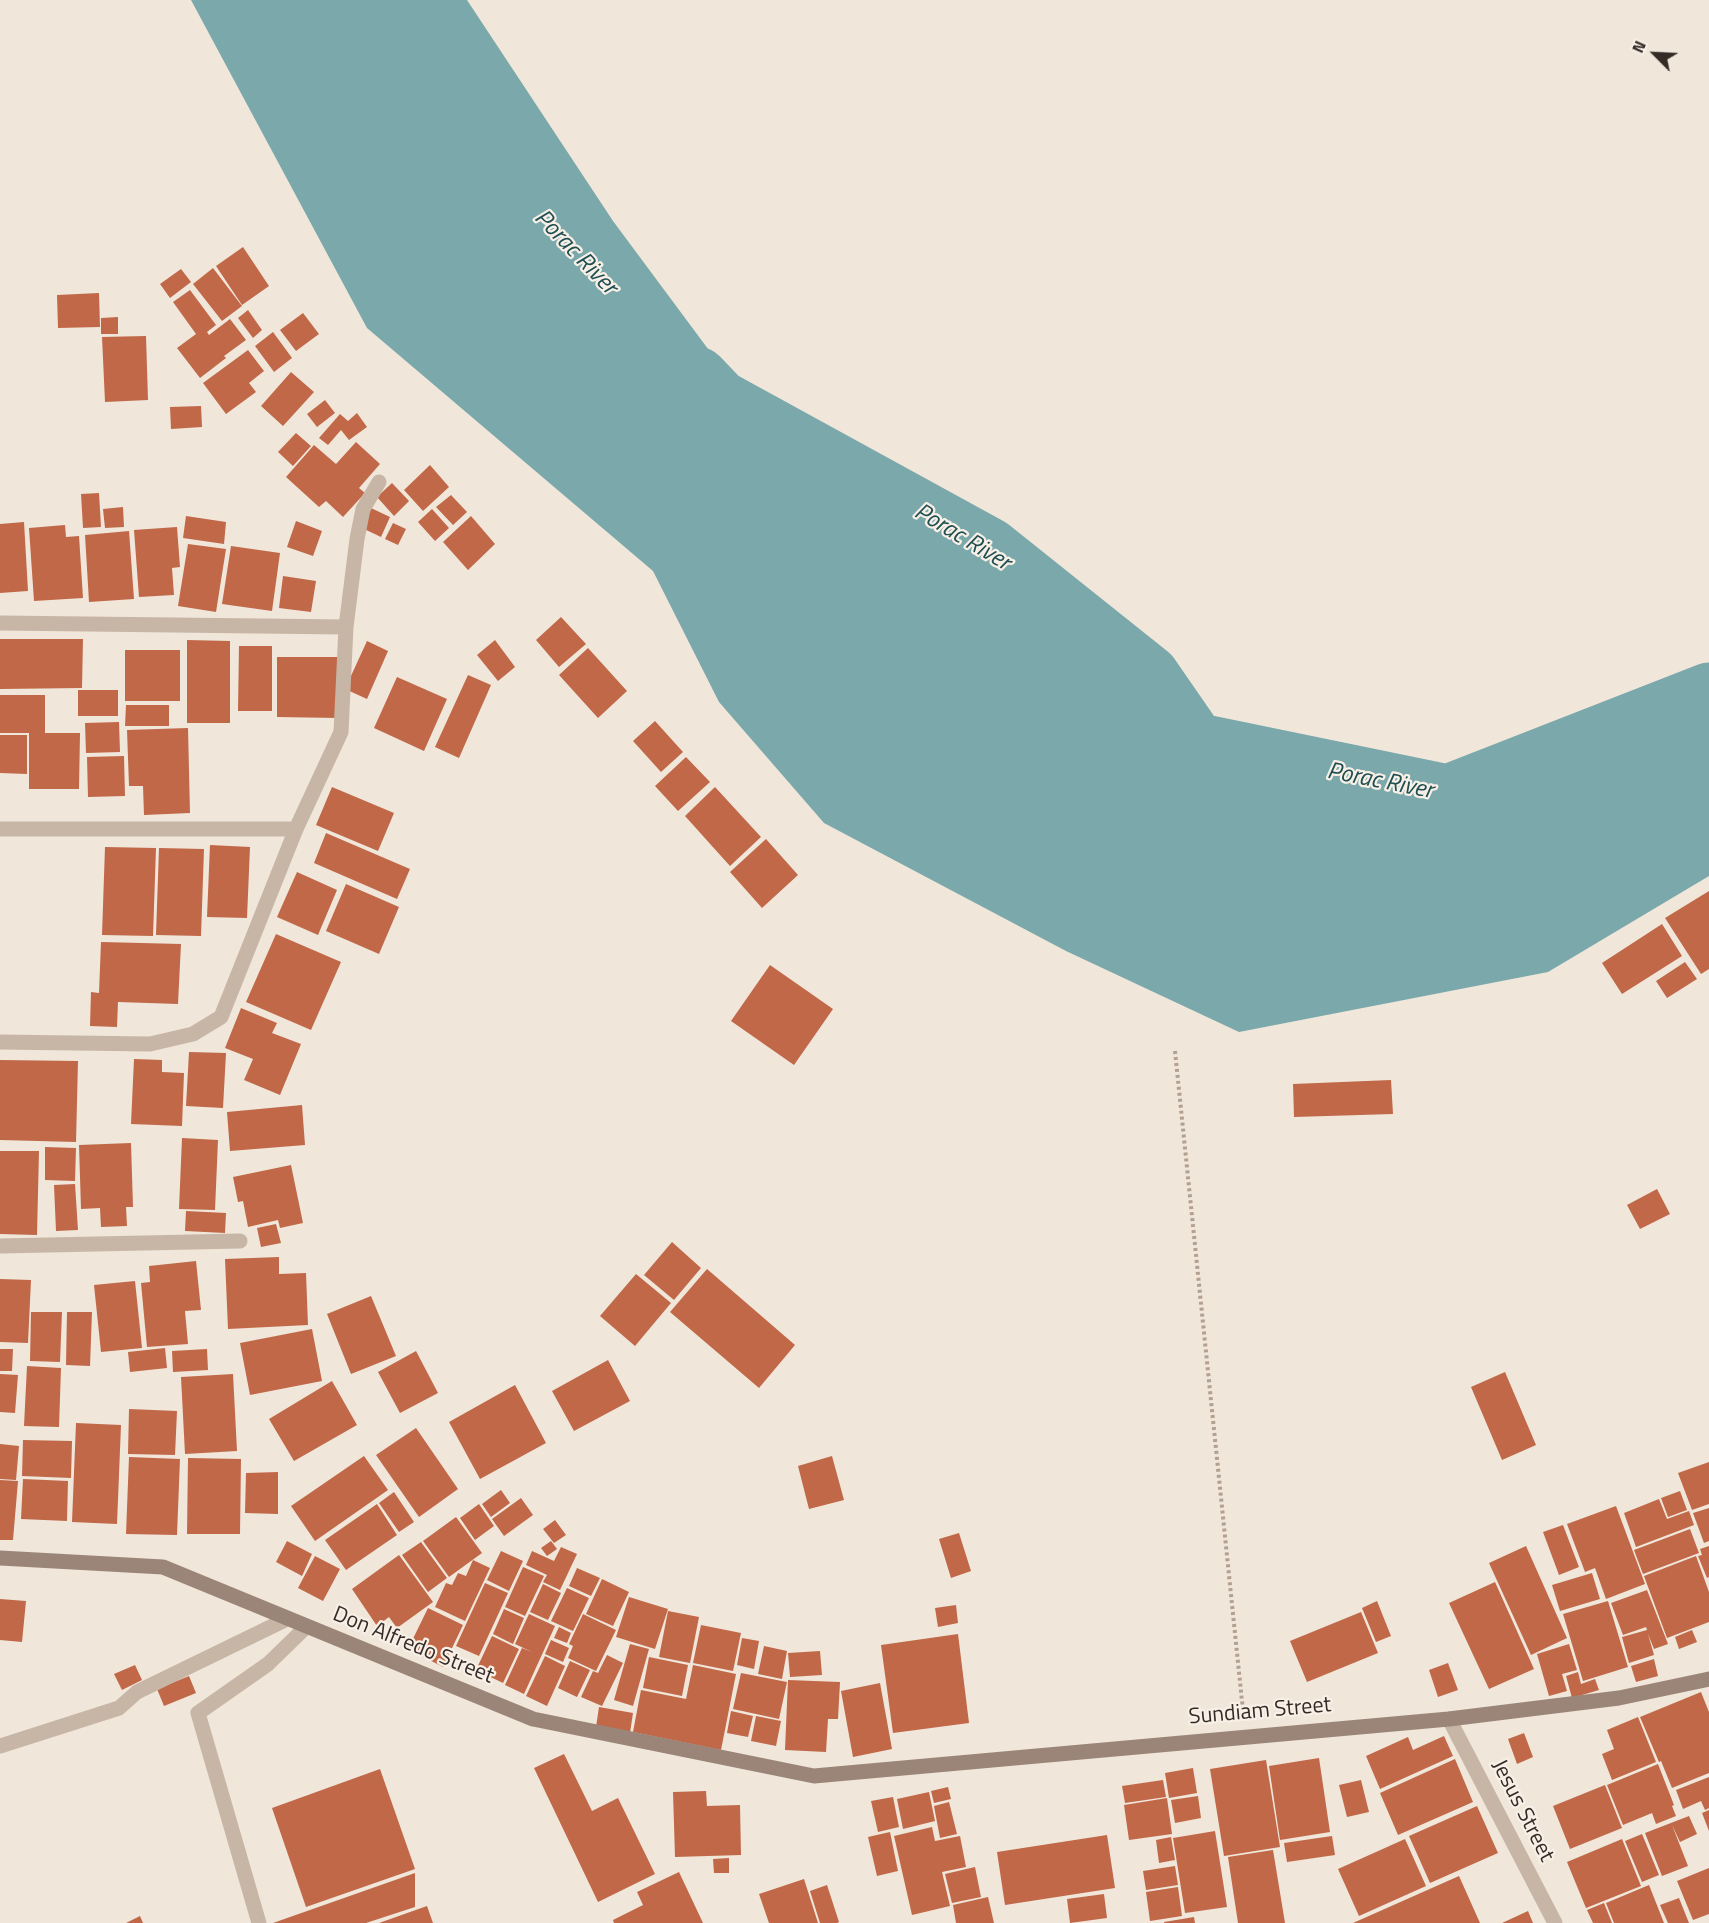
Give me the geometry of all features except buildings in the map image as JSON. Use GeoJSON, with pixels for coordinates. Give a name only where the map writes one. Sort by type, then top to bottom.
{"type":"FeatureCollection","features":[{"type":"Feature","properties":{"kind":"street"},"geometry":{"type":"LineString","coordinates":[[0,1042],[150,1044],[193,1034],[221,1017],[296,829],[341,732],[346,627],[363,509],[379,482]]}},
{"type":"Feature","properties":{"kind":"street"},"geometry":{"type":"LineString","coordinates":[[0,623],[346,627]]}},
{"type":"Feature","properties":{"kind":"street"},"geometry":{"type":"LineString","coordinates":[[0,829],[296,829]]}},
{"type":"Feature","properties":{"kind":"street"},"geometry":{"type":"LineString","coordinates":[[0,1246],[240,1241]]}},
{"type":"Feature","properties":{"kind":"street","name":"Don Alfredo Street"},"geometry":{"type":"LineString","coordinates":[[0,1558],[163,1567],[533,1719],[814,1776]]}},
{"type":"Feature","properties":{"kind":"street"},"geometry":{"type":"LineString","coordinates":[[0,1746],[119,1708],[137,1692],[287,1619]]}},
{"type":"Feature","properties":{"kind":"street"},"geometry":{"type":"LineString","coordinates":[[259,1923],[198,1713],[268,1664],[306,1627]]}},
{"type":"Feature","properties":{"kind":"street","name":"Sundiam Street"},"geometry":{"type":"LineString","coordinates":[[814,1776],[1449,1719],[1619,1698],[1709,1679]]}},
{"type":"Feature","properties":{"kind":"street","name":"Jesus Street"},"geometry":{"type":"LineString","coordinates":[[1449,1719],[1555,1923]]}},
{"type":"Feature","properties":{"kind":"path"},"geometry":{"type":"LineString","coordinates":[[1175,1051],[1245,1736]]}},
{"type":"Feature","properties":{"kind":"water"},"geometry":{"type":"Polygon","coordinates":[[[191,0],[467,0],[613,221],[766,427],[989,549],[1195,744],[1358,800],[1541,790],[1709,695],[1709,876],[1548,972],[1239,1032],[1066,951],[824,823],[719,702],[653,571],[367,328],[191,0]]]}},
{"type":"Feature","properties":{"kind":"waterway","name":"Porac River"},"geometry":{"type":"LineString","coordinates":[[697,378],[719,401],[989,549],[1148,676],[1195,744],[1448,796],[1709,694]]}}]}
